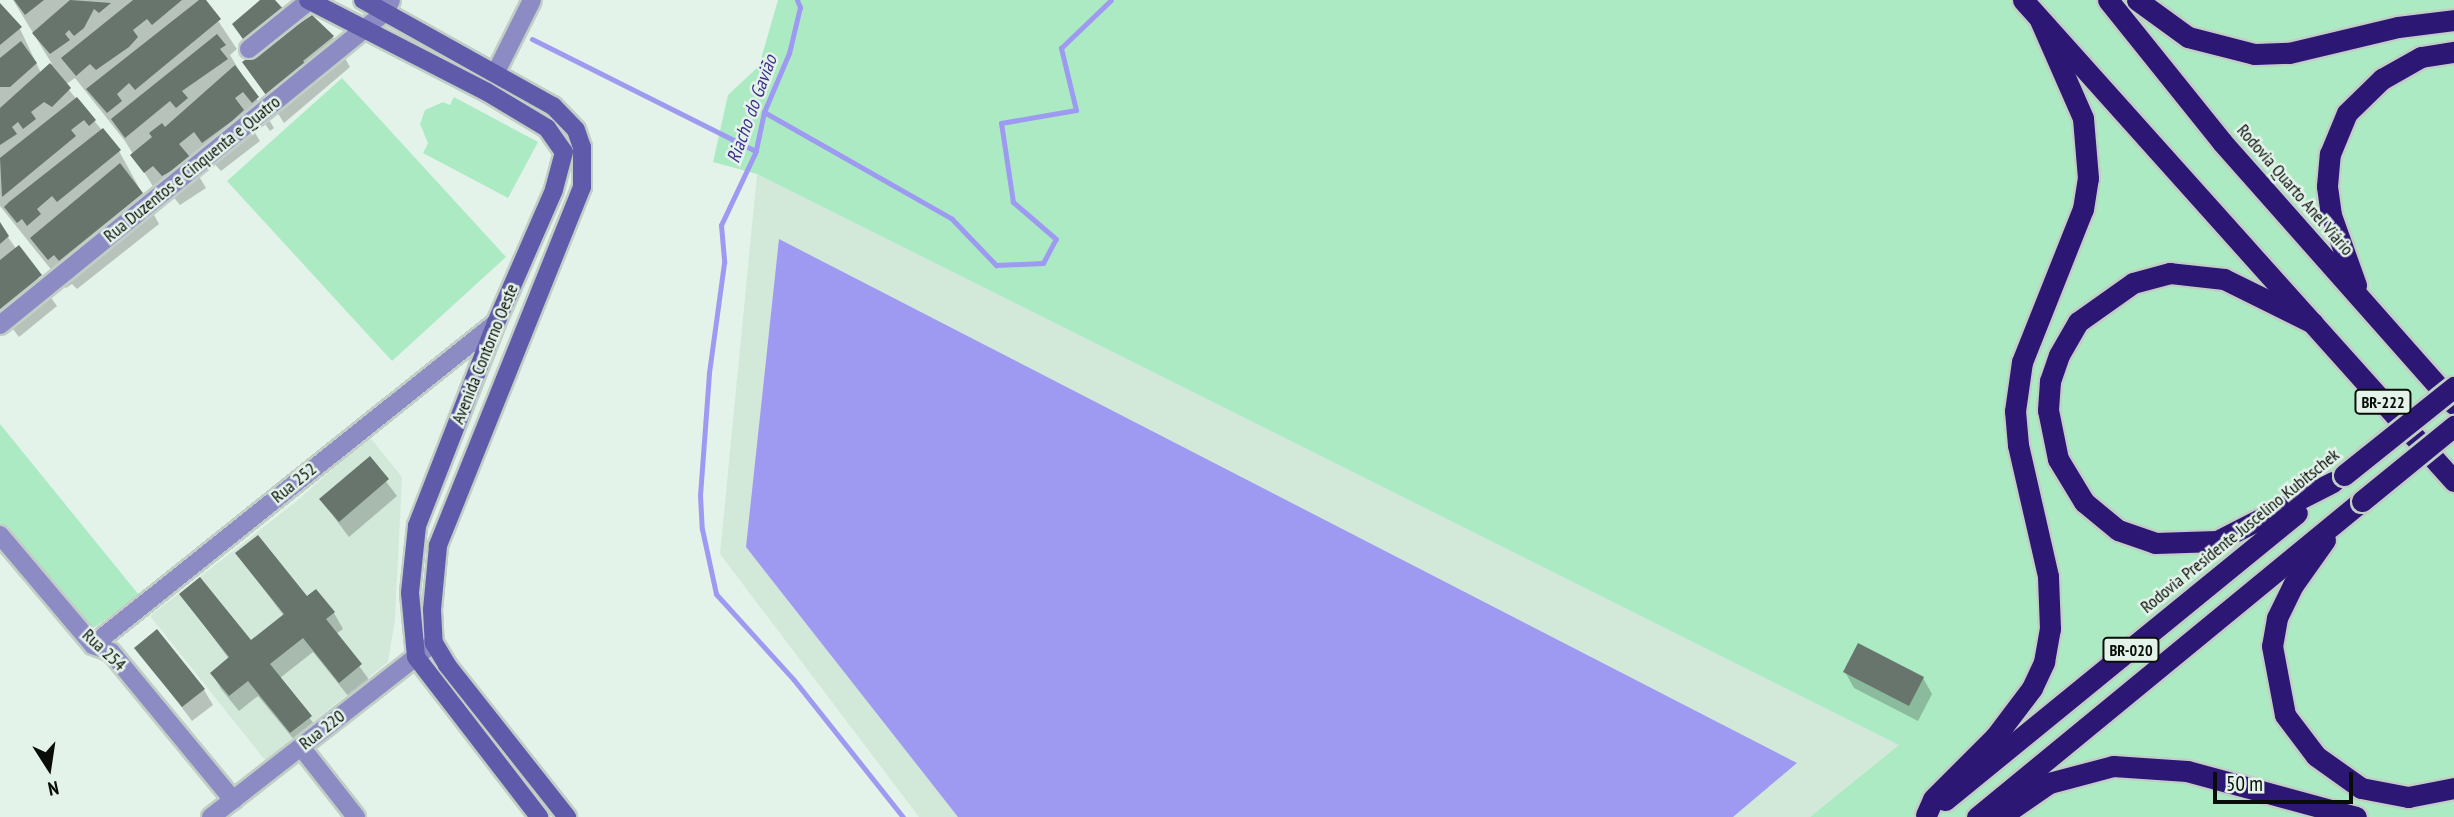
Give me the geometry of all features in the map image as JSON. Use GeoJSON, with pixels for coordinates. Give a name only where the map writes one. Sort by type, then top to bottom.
{"type":"FeatureCollection","features":[{"type":"Feature","properties":{"kind":"highway"},"geometry":{"type":"LineString","coordinates":[[2023,0],[2313,324]]}},
{"type":"Feature","properties":{"kind":"highway","name":"Rodovia Quarto Anel Viário"},"geometry":{"type":"LineString","coordinates":[[2108,0],[2222,142],[2454,404]]}},
{"type":"Feature","properties":{"kind":"highway"},"geometry":{"type":"LineString","coordinates":[[2137,0],[2188,37],[2254,54],[2289,53],[2398,27],[2454,20]]}},
{"type":"Feature","properties":{"kind":"highway"},"geometry":{"type":"LineString","coordinates":[[1925,816],[1933,799],[1995,737],[2032,688],[2044,662],[2050,629],[2048,576],[2018,445],[2015,411],[2022,362],[2083,209],[2088,178],[2083,118],[2040,20]]}},
{"type":"Feature","properties":{"kind":"highway"},"geometry":{"type":"LineString","coordinates":[[2362,300],[2331,215],[2327,186],[2330,153],[2347,113],[2382,79],[2421,57],[2454,52]]}},
{"type":"Feature","properties":{"kind":"highway"},"geometry":{"type":"LineString","coordinates":[[2313,324],[2224,279],[2170,273],[2133,283],[2078,322],[2059,355],[2050,381],[2048,411],[2058,459],[2084,502],[2118,530],[2155,543],[2217,541],[2338,479]]}},
{"type":"Feature","properties":{"kind":"highway","name":"BR-222"},"geometry":{"type":"LineString","coordinates":[[2313,324],[2454,481]]}},
{"type":"Feature","properties":{"kind":"highway","name":"Rodovia Presidente Juscelino Kubitschek"},"geometry":{"type":"LineString","coordinates":[[1925,816],[2454,387]]}},
{"type":"Feature","properties":{"kind":"highway","name":"BR-020"},"geometry":{"type":"LineString","coordinates":[[1976,817],[2454,426]]}},
{"type":"Feature","properties":{"kind":"highway"},"geometry":{"type":"LineString","coordinates":[[2343,516],[2293,585],[2277,618],[2272,646],[2285,715],[2316,756],[2361,788],[2409,797],[2454,788]]}},
{"type":"Feature","properties":{"kind":"highway"},"geometry":{"type":"LineString","coordinates":[[2000,817],[2049,783],[2113,766],[2187,772],[2356,817]]}},
{"type":"Feature","properties":{"kind":"street"},"geometry":{"type":"LineString","coordinates":[[249,49],[309,0],[487,92],[558,138],[576,130],[553,106],[388,6],[363,0]]}},
{"type":"Feature","properties":{"kind":"street"},"geometry":{"type":"LineString","coordinates":[[496,72],[532,0]]}},
{"type":"Feature","properties":{"kind":"street","name":"Rua Duzentos e Cinquenta e Quatro"},"geometry":{"type":"LineString","coordinates":[[0,325],[365,29],[388,6]]}},
{"type":"Feature","properties":{"kind":"street","name":"Avenida Contorno Oeste"},"geometry":{"type":"LineString","coordinates":[[434,643],[432,610],[438,546],[582,187],[584,166],[576,130]]}},
{"type":"Feature","properties":{"kind":"street","name":"Avenida Contorno Oeste"},"geometry":{"type":"LineString","coordinates":[[539,817],[416,657],[409,617],[418,526],[496,323],[562,166],[558,138]]}},
{"type":"Feature","properties":{"kind":"street","name":"Rua 252"},"geometry":{"type":"LineString","coordinates":[[93,645],[496,323]]}},
{"type":"Feature","properties":{"kind":"street","name":"Rua 254"},"geometry":{"type":"LineString","coordinates":[[0,535],[93,645],[111,652],[233,800]]}},
{"type":"Feature","properties":{"kind":"street"},"geometry":{"type":"LineString","coordinates":[[434,643],[568,817]]}},
{"type":"Feature","properties":{"kind":"street","name":"Rua 220"},"geometry":{"type":"LineString","coordinates":[[211,817],[434,643]]}},
{"type":"Feature","properties":{"kind":"street"},"geometry":{"type":"LineString","coordinates":[[301,747],[356,817]]}},
{"type":"Feature","properties":{"kind":"shaded area"},"geometry":{"type":"Polygon","coordinates":[[[757,174],[1900,745],[1810,817],[919,817],[720,554],[757,174]]]}},
{"type":"Feature","properties":{"kind":"shaded area"},"geometry":{"type":"Polygon","coordinates":[[[779,239],[1797,763],[1733,817],[958,817],[746,547],[779,239]]]}},
{"type":"Feature","properties":{"kind":"shaded area"},"geometry":{"type":"Polygon","coordinates":[[[369,436],[402,477],[395,620],[388,662],[265,760],[150,616],[298,500],[369,436]]]}},
{"type":"Feature","properties":{"kind":"green space"},"geometry":{"type":"Polygon","coordinates":[[[778,0],[2454,0],[2454,817],[1810,817],[1899,745],[757,174],[713,162],[728,95],[759,66],[778,0]]]}},
{"type":"Feature","properties":{"kind":"green space"},"geometry":{"type":"Polygon","coordinates":[[[342,78],[506,257],[392,361],[227,181],[342,78]]]}},
{"type":"Feature","properties":{"kind":"green space"},"geometry":{"type":"Polygon","coordinates":[[[454,97],[538,142],[508,198],[423,153],[428,143],[420,124],[425,110],[443,102],[450,105],[454,97]]]}},
{"type":"Feature","properties":{"kind":"green space"},"geometry":{"type":"Polygon","coordinates":[[[0,424],[139,595],[91,630],[8,528],[0,525],[0,424]]]}},
{"type":"Feature","properties":{"kind":"building"},"geometry":{"type":"Polygon","coordinates":[[[14,0],[44,0],[25,15],[14,0]]]}},
{"type":"Feature","properties":{"kind":"building"},"geometry":{"type":"Polygon","coordinates":[[[70,0],[111,3],[99,13],[94,9],[84,28],[74,36],[69,30],[65,34],[70,40],[50,54],[32,33],[70,0]]]}},
{"type":"Feature","properties":{"kind":"building"},"geometry":{"type":"Polygon","coordinates":[[[133,0],[182,0],[152,25],[147,19],[133,30],[138,37],[129,47],[96,70],[90,64],[76,76],[61,58],[133,0]]]}},
{"type":"Feature","properties":{"kind":"building"},"geometry":{"type":"Polygon","coordinates":[[[199,0],[206,0],[221,19],[135,90],[129,83],[117,94],[122,101],[107,113],[86,89],[199,0]]]}},
{"type":"Feature","properties":{"kind":"building"},"geometry":{"type":"Polygon","coordinates":[[[260,0],[275,0],[286,12],[246,43],[232,24],[260,0]]]}},
{"type":"Feature","properties":{"kind":"building"},"geometry":{"type":"Polygon","coordinates":[[[0,3],[22,27],[0,45],[0,3]]]}},
{"type":"Feature","properties":{"kind":"building"},"geometry":{"type":"Polygon","coordinates":[[[312,15],[334,36],[303,61],[307,65],[266,95],[242,62],[312,15]]]}},
{"type":"Feature","properties":{"kind":"building"},"geometry":{"type":"Polygon","coordinates":[[[217,34],[226,45],[220,49],[228,59],[182,91],[188,98],[176,108],[170,101],[125,138],[111,119],[217,34]]]}},
{"type":"Feature","properties":{"kind":"building"},"geometry":{"type":"Polygon","coordinates":[[[21,41],[37,63],[10,87],[0,87],[0,58],[21,41]]]}},
{"type":"Feature","properties":{"kind":"building"},"geometry":{"type":"Polygon","coordinates":[[[50,63],[71,88],[52,107],[44,102],[31,112],[36,119],[23,129],[18,122],[12,127],[17,134],[0,145],[0,108],[50,63]]]}},
{"type":"Feature","properties":{"kind":"building"},"geometry":{"type":"Polygon","coordinates":[[[235,65],[259,97],[252,103],[243,92],[235,98],[244,110],[232,121],[202,143],[194,132],[179,144],[190,157],[173,170],[162,176],[153,166],[144,173],[130,155],[152,137],[149,133],[162,123],[165,127],[235,65]]]}},
{"type":"Feature","properties":{"kind":"building"},"geometry":{"type":"Polygon","coordinates":[[[77,97],[96,120],[89,126],[84,120],[71,130],[76,136],[2,197],[0,158],[77,97]]]}},
{"type":"Feature","properties":{"kind":"building"},"geometry":{"type":"Polygon","coordinates":[[[103,128],[121,150],[57,202],[52,196],[37,209],[41,214],[27,226],[22,219],[17,223],[4,207],[103,128]]]}},
{"type":"Feature","properties":{"kind":"building"},"geometry":{"type":"Polygon","coordinates":[[[120,163],[143,193],[59,261],[54,255],[48,260],[30,238],[120,163]]]}},
{"type":"Feature","properties":{"kind":"building"},"geometry":{"type":"Polygon","coordinates":[[[0,222],[9,236],[0,244],[0,222]]]}},
{"type":"Feature","properties":{"kind":"building"},"geometry":{"type":"Polygon","coordinates":[[[19,245],[42,275],[0,309],[0,260],[19,245]]]}},
{"type":"Feature","properties":{"kind":"building"},"geometry":{"type":"Polygon","coordinates":[[[370,456],[389,479],[339,522],[319,499],[370,456]]]}},
{"type":"Feature","properties":{"kind":"building"},"geometry":{"type":"Polygon","coordinates":[[[258,535],[307,596],[316,589],[335,612],[326,619],[362,664],[339,683],[303,638],[270,664],[312,716],[290,733],[248,681],[229,696],[210,673],[229,657],[179,594],[200,577],[251,640],[284,614],[235,553],[258,535]]]}},
{"type":"Feature","properties":{"kind":"building"},"geometry":{"type":"Polygon","coordinates":[[[157,629],[205,689],[182,707],[134,648],[157,629]]]}},
{"type":"Feature","properties":{"kind":"building"},"geometry":{"type":"Polygon","coordinates":[[[1858,643],[1924,677],[1909,706],[1843,672],[1858,643]]]}},
{"type":"Feature","properties":{"kind":"waterway","name":"Riacho do Gavião"},"geometry":{"type":"LineString","coordinates":[[797,0],[800,7],[789,53],[764,112],[756,151],[721,225],[724,263],[709,373],[700,495],[702,529],[716,594],[794,680],[903,817]]}},
{"type":"Feature","properties":{"kind":"waterway","name":"Riacho do Gavião"},"geometry":{"type":"LineString","coordinates":[[764,112],[952,219],[996,265],[1043,263],[1056,239],[1013,202],[1001,123],[1076,110],[1061,48],[1111,0]]}},
{"type":"Feature","properties":{"kind":"waterway","name":"Riacho do Gavião"},"geometry":{"type":"LineString","coordinates":[[532,39],[756,151]]}}]}
